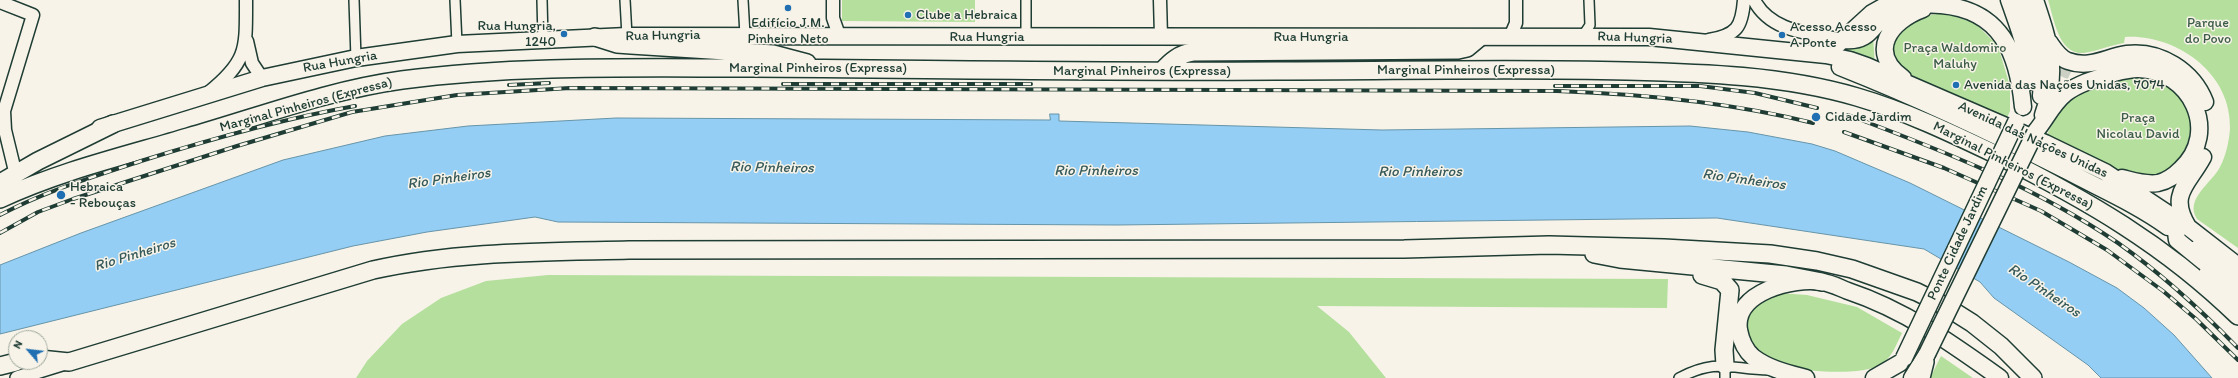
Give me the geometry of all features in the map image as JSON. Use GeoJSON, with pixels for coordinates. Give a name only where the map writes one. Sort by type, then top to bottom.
{"type":"FeatureCollection","features":[{"type":"Feature","properties":{"kind":"highway"},"geometry":{"type":"LineString","coordinates":[[1774,48],[1803,46],[1828,48],[1835,47],[1872,14],[1897,0]]}},
{"type":"Feature","properties":{"kind":"highway"},"geometry":{"type":"LineString","coordinates":[[2009,0],[2023,44]]}},
{"type":"Feature","properties":{"kind":"highway"},"geometry":{"type":"LineString","coordinates":[[2014,0],[2022,27],[2028,80],[2022,107]]}},
{"type":"Feature","properties":{"kind":"highway"},"geometry":{"type":"LineString","coordinates":[[2021,0],[2040,68],[2041,92],[2035,132]]}},
{"type":"Feature","properties":{"kind":"highway"},"geometry":{"type":"LineString","coordinates":[[2028,0],[2052,61],[2051,87],[2044,114],[2035,132]]}},
{"type":"Feature","properties":{"kind":"highway"},"geometry":{"type":"LineString","coordinates":[[2035,0],[2046,44],[2062,58],[2081,64],[2094,64],[2126,54],[2149,55],[2160,58],[2175,66],[2190,77],[2204,100],[2210,126],[2206,152],[2179,197],[2182,230]]}},
{"type":"Feature","properties":{"kind":"highway"},"geometry":{"type":"LineString","coordinates":[[1844,40],[1862,39],[1892,11],[1905,6],[1928,3],[1964,8],[1979,15],[2000,32],[2016,64],[2021,83],[2022,107]]}},
{"type":"Feature","properties":{"kind":"highway"},"geometry":{"type":"LineString","coordinates":[[1914,85],[1898,74],[1887,60],[1885,52],[1887,37],[1891,29],[1907,15],[1938,5]]}},
{"type":"Feature","properties":{"kind":"highway","name":"Rua Hungria"},"geometry":{"type":"LineString","coordinates":[[0,176],[59,143],[112,124],[262,78],[356,58],[457,44],[626,36],[745,35],[1026,38],[1161,36],[1479,38],[1582,37],[1649,38],[1774,48]]}},
{"type":"Feature","properties":{"kind":"highway"},"geometry":{"type":"LineString","coordinates":[[595,37],[616,44],[773,54],[822,68]]}},
{"type":"Feature","properties":{"kind":"highway"},"geometry":{"type":"LineString","coordinates":[[1162,71],[1182,54],[1193,52],[1458,50],[1467,48],[1479,38]]}},
{"type":"Feature","properties":{"kind":"highway","name":"Avenida das Nações Unidas"},"geometry":{"type":"LineString","coordinates":[[1774,48],[1808,55],[1932,106],[2031,153],[2182,230],[2238,282]]}},
{"type":"Feature","properties":{"kind":"highway","name":"Avenida das Nações Unidas"},"geometry":{"type":"LineString","coordinates":[[1808,55],[1826,55],[1850,60],[1914,85],[2106,172],[2182,230],[2238,266]]}},
{"type":"Feature","properties":{"kind":"highway"},"geometry":{"type":"LineString","coordinates":[[2071,72],[2086,73],[2124,62],[2153,63],[2173,71],[2184,79],[2204,100]]}},
{"type":"Feature","properties":{"kind":"highway","name":"Marginal Pinheiros (Expressa)"},"geometry":{"type":"LineString","coordinates":[[0,199],[36,183],[89,165],[365,87],[397,81],[519,70],[822,68],[1162,71],[1578,70],[1676,72],[1733,76],[1789,83],[1857,97],[1898,111],[1940,128],[2054,184],[2103,211],[2151,243],[2186,269],[2238,316]]}},
{"type":"Feature","properties":{"kind":"highway"},"geometry":{"type":"LineString","coordinates":[[2035,132],[2058,101],[2072,90],[2127,70],[2137,69],[2157,72],[2178,84],[2187,92],[2197,112],[2200,126],[2199,139],[2187,164],[2175,175],[2159,183],[2137,182],[2106,172]]}},
{"type":"Feature","properties":{"kind":"highway","name":"Ponte Cidade Jardim"},"geometry":{"type":"LineString","coordinates":[[1889,378],[1902,360],[2022,107]]}},
{"type":"Feature","properties":{"kind":"highway"},"geometry":{"type":"LineString","coordinates":[[0,183],[38,160],[112,124]]}},
{"type":"Feature","properties":{"kind":"highway","name":"Ponte Cidade Jardim"},"geometry":{"type":"LineString","coordinates":[[1912,378],[1926,354],[2035,132]]}},
{"type":"Feature","properties":{"kind":"highway"},"geometry":{"type":"LineString","coordinates":[[2054,184],[2075,188],[2128,215],[2160,236],[2238,295]]}},
{"type":"Feature","properties":{"kind":"highway","name":"Avenida das Nações Unidas"},"geometry":{"type":"LineString","coordinates":[[2182,230],[2177,240],[2209,266],[2238,295]]}},
{"type":"Feature","properties":{"kind":"highway"},"geometry":{"type":"LineString","coordinates":[[1549,245],[1620,259],[1786,275],[1822,282],[1879,301],[1900,311],[2000,378]]}},
{"type":"Feature","properties":{"kind":"highway"},"geometry":{"type":"LineString","coordinates":[[48,360],[69,362],[373,270],[410,262],[507,252],[637,250],[1404,249],[1549,245],[1664,248],[1770,254],[1817,261],[1852,269],[1917,292],[1945,306],[1972,323],[2001,346],[2033,378]]}},
{"type":"Feature","properties":{"kind":"highway"},"geometry":{"type":"LineString","coordinates":[[1655,263],[1716,278],[1727,285],[1730,296],[1724,350],[1725,371]]}},
{"type":"Feature","properties":{"kind":"highway"},"geometry":{"type":"LineString","coordinates":[[1725,371],[1733,350],[1738,323],[1747,305],[1767,289],[1781,285],[1822,282]]}},
{"type":"Feature","properties":{"kind":"highway"},"geometry":{"type":"LineString","coordinates":[[1738,323],[1745,348],[1753,356],[1775,370],[1806,378]]}},
{"type":"Feature","properties":{"kind":"highway"},"geometry":{"type":"LineString","coordinates":[[1874,378],[1902,360]]}},
{"type":"Feature","properties":{"kind":"main road"},"geometry":{"type":"LineString","coordinates":[[1923,378],[1927,362],[1926,354]]}},
{"type":"Feature","properties":{"kind":"main road"},"geometry":{"type":"LineString","coordinates":[[17,378],[69,362]]}},
{"type":"Feature","properties":{"kind":"street"},"geometry":{"type":"LineString","coordinates":[[246,0],[246,36],[252,63],[262,78]]}},
{"type":"Feature","properties":{"kind":"street"},"geometry":{"type":"LineString","coordinates":[[354,0],[356,58]]}},
{"type":"Feature","properties":{"kind":"street"},"geometry":{"type":"LineString","coordinates":[[455,0],[457,44]]}},
{"type":"Feature","properties":{"kind":"street"},"geometry":{"type":"LineString","coordinates":[[542,0],[543,39]]}},
{"type":"Feature","properties":{"kind":"street"},"geometry":{"type":"LineString","coordinates":[[625,0],[626,36]]}},
{"type":"Feature","properties":{"kind":"street"},"geometry":{"type":"LineString","coordinates":[[743,0],[745,35]]}},
{"type":"Feature","properties":{"kind":"street"},"geometry":{"type":"LineString","coordinates":[[831,36],[833,0]]}},
{"type":"Feature","properties":{"kind":"street"},"geometry":{"type":"LineString","coordinates":[[1026,0],[1026,38]]}},
{"type":"Feature","properties":{"kind":"street"},"geometry":{"type":"LineString","coordinates":[[1160,0],[1161,36]]}},
{"type":"Feature","properties":{"kind":"street"},"geometry":{"type":"LineString","coordinates":[[1510,37],[1517,17],[1516,0]]}},
{"type":"Feature","properties":{"kind":"street"},"geometry":{"type":"LineString","coordinates":[[1582,37],[1590,25],[1590,0]]}},
{"type":"Feature","properties":{"kind":"street"},"geometry":{"type":"LineString","coordinates":[[1702,42],[1724,37],[1738,28],[1743,17],[1744,0]]}},
{"type":"Feature","properties":{"kind":"street"},"geometry":{"type":"LineString","coordinates":[[1754,0],[1764,16],[1773,22],[1796,30],[1844,40]]}},
{"type":"Feature","properties":{"kind":"street"},"geometry":{"type":"LineString","coordinates":[[0,2],[33,15],[4,111],[5,130],[14,167]]}},
{"type":"Feature","properties":{"kind":"street"},"geometry":{"type":"LineString","coordinates":[[1517,17],[1531,37]]}},
{"type":"Feature","properties":{"kind":"street"},"geometry":{"type":"LineString","coordinates":[[205,95],[226,78],[238,63],[246,36]]}},
{"type":"Feature","properties":{"kind":"street"},"geometry":{"type":"LineString","coordinates":[[1679,378],[1708,366],[1725,371],[1775,370]]}},
{"type":"Feature","properties":{"kind":"green space","name":"Clube a Hebraica"},"geometry":{"type":"Polygon","coordinates":[[[842,0],[975,0],[975,22],[842,21],[842,0]]]}},
{"type":"Feature","properties":{"kind":"green space","name":"Parque do Povo"},"geometry":{"type":"Polygon","coordinates":[[[2048,0],[2238,0],[2238,248],[2197,219],[2194,212],[2196,198],[2222,163],[2230,134],[2228,109],[2222,91],[2211,74],[2197,61],[2181,50],[2163,42],[2144,38],[2125,37],[2124,43],[2084,53],[2075,52],[2068,48],[2058,34],[2048,0]]]}},
{"type":"Feature","properties":{"kind":"green space","name":"Praça Waldomiro Maluhy"},"geometry":{"type":"Polygon","coordinates":[[[1943,13],[1975,23],[1998,46],[2010,86],[2010,111],[2006,120],[1904,74],[1891,58],[1892,38],[1915,18],[1943,13]]]}},
{"type":"Feature","properties":{"kind":"green space"},"geometry":{"type":"Polygon","coordinates":[[[1873,36],[1875,66],[1835,54],[1873,36]]]}},
{"type":"Feature","properties":{"kind":"green space","name":"Praça Nicolau David"},"geometry":{"type":"Polygon","coordinates":[[[2150,76],[2167,85],[2176,92],[2186,104],[2190,119],[2190,134],[2185,148],[2177,161],[2166,171],[2152,178],[2134,180],[2044,140],[2062,106],[2079,93],[2120,77],[2150,76]]]}},
{"type":"Feature","properties":{"kind":"green space"},"geometry":{"type":"Polygon","coordinates":[[[548,275],[1668,279],[1667,308],[1317,306],[1349,332],[1386,378],[356,378],[367,361],[402,324],[441,298],[486,281],[548,275]]]}},
{"type":"Feature","properties":{"kind":"green space"},"geometry":{"type":"Polygon","coordinates":[[[1778,293],[1807,295],[1857,307],[1902,333],[1888,359],[1880,365],[1869,369],[1834,372],[1814,371],[1776,364],[1761,358],[1749,347],[1746,338],[1746,313],[1760,297],[1778,293]]]}},
{"type":"Feature","properties":{"kind":"green space"},"geometry":{"type":"Polygon","coordinates":[[[1941,356],[1973,378],[1930,378],[1941,356]]]}},
{"type":"Feature","properties":{"kind":"water","name":"Rio Pinheiros"},"geometry":{"type":"Polygon","coordinates":[[[1050,114],[1059,114],[1059,121],[1382,130],[1690,126],[1748,132],[1812,144],[1835,151],[1910,183],[2069,262],[2117,288],[2144,308],[2174,335],[2212,378],[2101,378],[2088,365],[1994,298],[1980,282],[1924,249],[1717,218],[1116,225],[558,222],[535,217],[427,232],[353,246],[16,330],[8,330],[8,332],[0,334],[0,265],[81,233],[283,160],[385,136],[468,126],[616,118],[1050,120],[1050,114]]]}},
{"type":"Feature","properties":{"kind":"tunnel"},"geometry":{"type":"LineString","coordinates":[[2045,51],[2058,66],[2071,72]]}},
{"type":"Feature","properties":{"kind":"railway"},"geometry":{"type":"LineString","coordinates":[[509,85],[549,83]]}},
{"type":"Feature","properties":{"kind":"railway"},"geometry":{"type":"LineString","coordinates":[[783,84],[1031,84]]}},
{"type":"Feature","properties":{"kind":"railway"},"geometry":{"type":"LineString","coordinates":[[1555,86],[1700,86],[1755,93],[1817,108]]}},
{"type":"Feature","properties":{"kind":"railway"},"geometry":{"type":"LineString","coordinates":[[0,233],[38,212],[73,199],[237,146],[352,112],[457,95],[570,88],[1557,91],[1621,94],[1686,100],[1718,104],[1813,123]]}},
{"type":"Feature","properties":{"kind":"railway"},"geometry":{"type":"LineString","coordinates":[[0,215],[17,206],[69,185],[167,153],[274,123],[355,106]]}},
{"type":"Feature","properties":{"kind":"railway"},"geometry":{"type":"LineString","coordinates":[[1848,115],[1953,156],[1987,171],[2054,204],[2087,223],[2118,243],[2166,280],[2238,348]]}},
{"type":"Feature","properties":{"kind":"railway"},"geometry":{"type":"LineString","coordinates":[[1844,132],[1944,168],[2041,211],[2107,250],[2163,291],[2196,319],[2238,360]]}},
{"type":"Feature","properties":{"kind":"place","name":"Edifício J.M. Pinheiro Neto"},"geometry":{"type":"Point","coordinates":[788,8]}},
{"type":"Feature","properties":{"kind":"place","name":"Clube a Hebraica"},"geometry":{"type":"Point","coordinates":[908,15]}},
{"type":"Feature","properties":{"kind":"place","name":"Rua Hungria, 1240"},"geometry":{"type":"Point","coordinates":[564,34]}},
{"type":"Feature","properties":{"kind":"place","name":"Acesso Acesso A Ponte"},"geometry":{"type":"Point","coordinates":[1782,35]}},
{"type":"Feature","properties":{"kind":"place","name":"Avenida das Nações Unidas, 7074"},"geometry":{"type":"Point","coordinates":[1956,85]}},
{"type":"Feature","properties":{"kind":"place","name":"Cidade Jardim"},"geometry":{"type":"Point","coordinates":[1816,117]}},
{"type":"Feature","properties":{"kind":"place","name":"Hebraica - Rebouças"},"geometry":{"type":"Point","coordinates":[61,195]}}]}
